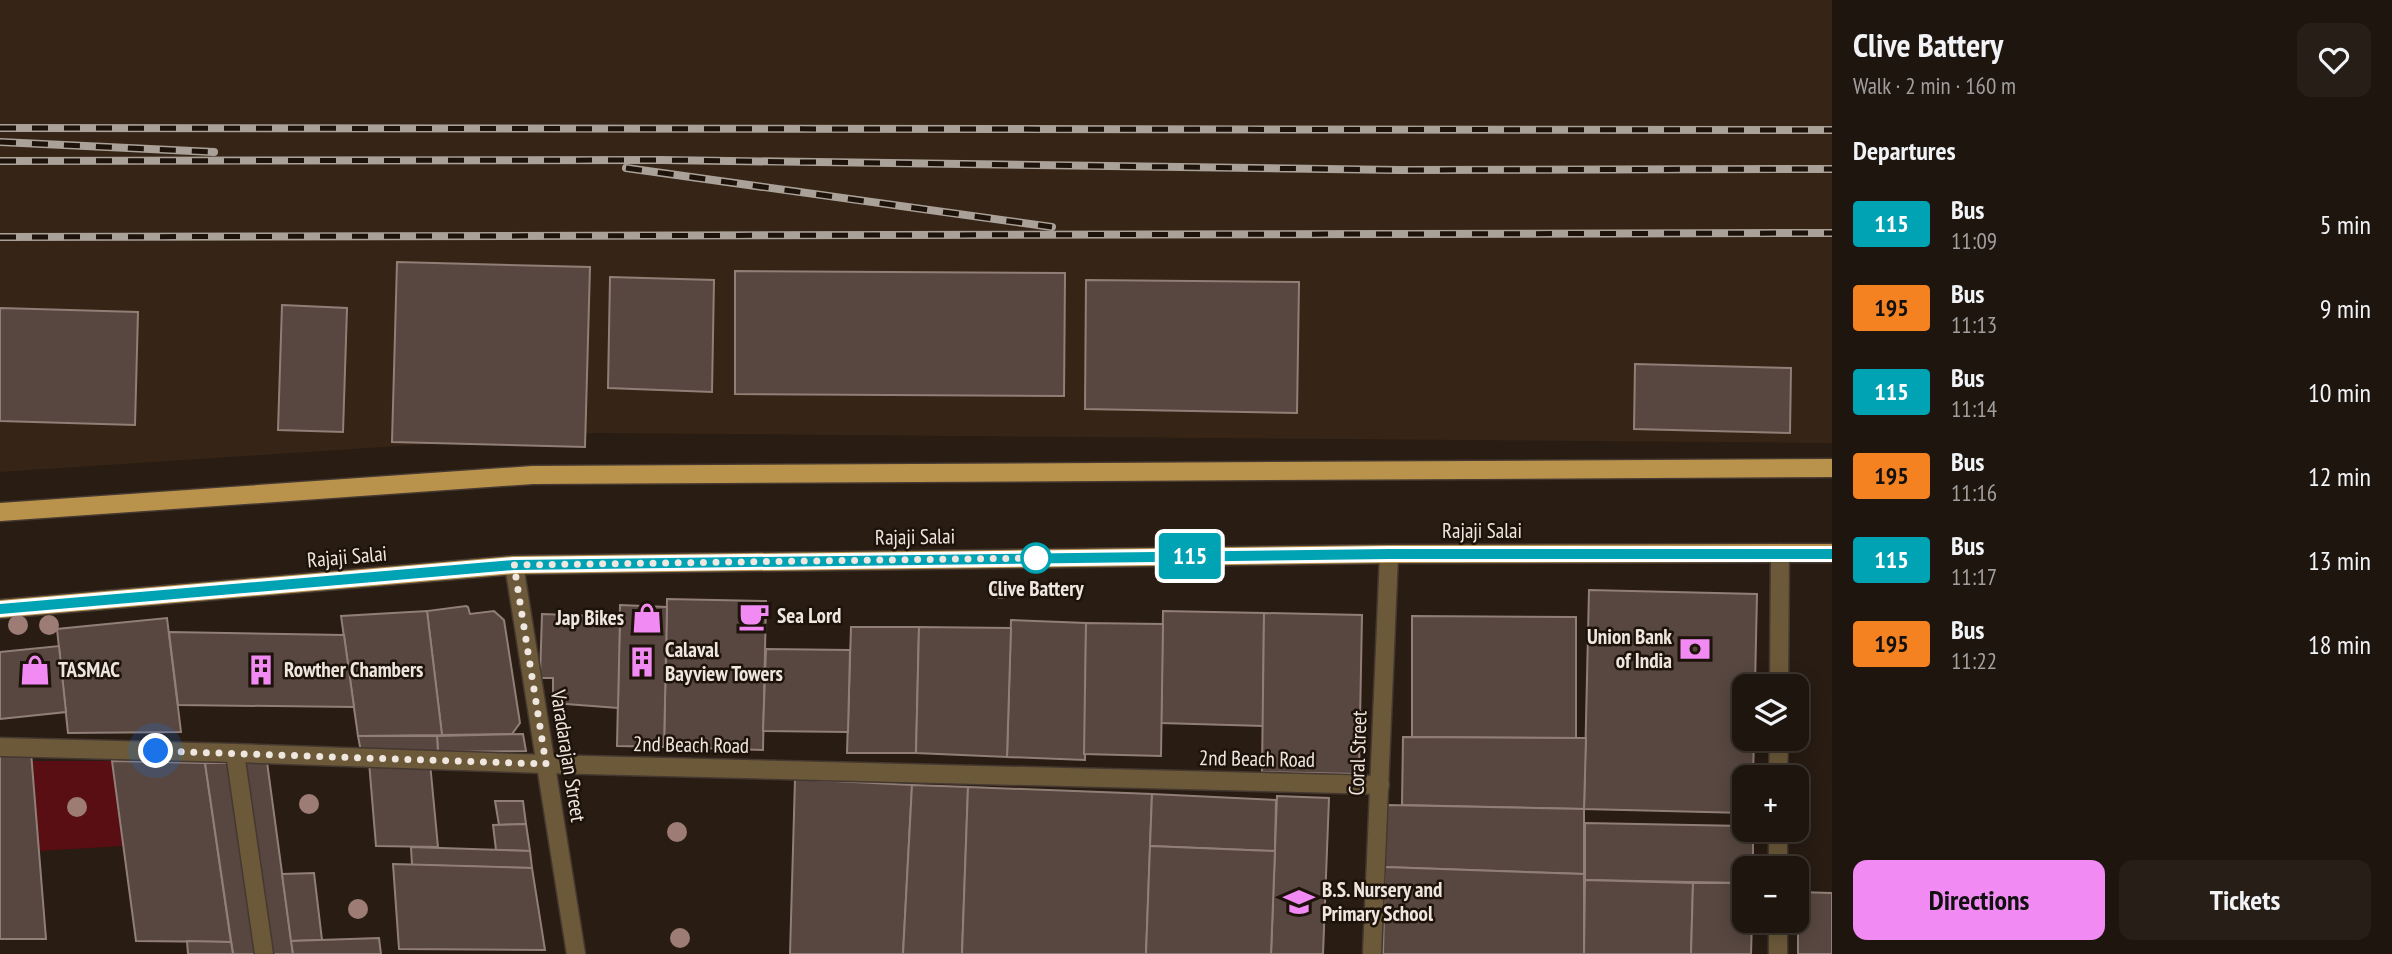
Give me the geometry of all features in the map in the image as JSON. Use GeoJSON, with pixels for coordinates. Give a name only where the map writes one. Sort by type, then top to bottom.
{"type":"FeatureCollection","features":[{"type":"Feature","properties":{"kind":"main road"},"geometry":{"type":"LineString","coordinates":[[0,512],[533,475],[1832,468]]}},
{"type":"Feature","properties":{"kind":"main road","name":"Rajaji Salai"},"geometry":{"type":"LineString","coordinates":[[0,609],[514,565],[1389,554],[1832,554]]}},
{"type":"Feature","properties":{"kind":"street"},"geometry":{"type":"LineString","coordinates":[[1779,674],[1780,553]]}},
{"type":"Feature","properties":{"kind":"street","name":"Coral Street"},"geometry":{"type":"LineString","coordinates":[[1372,954],[1389,554]]}},
{"type":"Feature","properties":{"kind":"street","name":"Varadarajan Street"},"geometry":{"type":"LineString","coordinates":[[514,565],[576,954]]}},
{"type":"Feature","properties":{"kind":"street","name":"2nd Beach Road"},"geometry":{"type":"LineString","coordinates":[[0,747],[1380,785]]}},
{"type":"Feature","properties":{"kind":"street"},"geometry":{"type":"LineString","coordinates":[[235,753],[264,954]]}},
{"type":"Feature","properties":{"kind":"street"},"geometry":{"type":"LineString","coordinates":[[1778,933],[1778,954]]}},
{"type":"Feature","properties":{"kind":"shaded area"},"geometry":{"type":"Polygon","coordinates":[[[0,0],[1832,0],[1832,443],[596,433],[0,472],[0,0]]]}},
{"type":"Feature","properties":{"kind":"shaded area"},"geometry":{"type":"Polygon","coordinates":[[[32,761],[112,761],[123,846],[39,851],[32,761]]]}},
{"type":"Feature","properties":{"kind":"building"},"geometry":{"type":"Polygon","coordinates":[[[397,262],[590,267],[585,447],[392,442],[397,262]]]}},
{"type":"Feature","properties":{"kind":"building"},"geometry":{"type":"Polygon","coordinates":[[[735,271],[1065,273],[1064,396],[735,394],[735,271]]]}},
{"type":"Feature","properties":{"kind":"building"},"geometry":{"type":"Polygon","coordinates":[[[610,277],[714,280],[712,392],[608,388],[610,277]]]}},
{"type":"Feature","properties":{"kind":"building"},"geometry":{"type":"Polygon","coordinates":[[[1086,280],[1299,282],[1297,413],[1085,409],[1086,280]]]}},
{"type":"Feature","properties":{"kind":"building"},"geometry":{"type":"Polygon","coordinates":[[[282,305],[347,308],[343,432],[278,430],[282,305]]]}},
{"type":"Feature","properties":{"kind":"building"},"geometry":{"type":"Polygon","coordinates":[[[0,308],[138,312],[135,425],[0,421],[0,308]]]}},
{"type":"Feature","properties":{"kind":"building"},"geometry":{"type":"Polygon","coordinates":[[[1635,364],[1791,368],[1790,433],[1634,429],[1635,364]]]}},
{"type":"Feature","properties":{"kind":"building"},"geometry":{"type":"Polygon","coordinates":[[[1589,590],[1757,594],[1755,674],[1732,674],[1732,751],[1754,751],[1753,765],[1732,765],[1732,813],[1584,809],[1589,590]]]}},
{"type":"Feature","properties":{"kind":"building"},"geometry":{"type":"Polygon","coordinates":[[[667,599],[766,601],[763,750],[664,747],[667,599]]]}},
{"type":"Feature","properties":{"kind":"building","name":"Calaval Bayview Towers"},"geometry":{"type":"Polygon","coordinates":[[[620,605],[667,607],[664,747],[617,746],[620,605]]]}},
{"type":"Feature","properties":{"kind":"building"},"geometry":{"type":"Polygon","coordinates":[[[466,606],[470,614],[494,611],[504,620],[520,723],[512,734],[442,735],[427,611],[466,606]]]}},
{"type":"Feature","properties":{"kind":"building"},"geometry":{"type":"Polygon","coordinates":[[[427,611],[442,735],[358,736],[341,616],[427,611]]]}},
{"type":"Feature","properties":{"kind":"building"},"geometry":{"type":"Polygon","coordinates":[[[1163,611],[1264,613],[1263,726],[1161,723],[1163,611]]]}},
{"type":"Feature","properties":{"kind":"building"},"geometry":{"type":"Polygon","coordinates":[[[1264,613],[1362,615],[1359,774],[1262,772],[1264,613]]]}},
{"type":"Feature","properties":{"kind":"building"},"geometry":{"type":"Polygon","coordinates":[[[542,614],[620,617],[618,708],[553,703],[553,678],[540,678],[542,614]]]}},
{"type":"Feature","properties":{"kind":"building"},"geometry":{"type":"Polygon","coordinates":[[[1412,616],[1576,617],[1576,738],[1412,737],[1412,616]]]}},
{"type":"Feature","properties":{"kind":"building"},"geometry":{"type":"Polygon","coordinates":[[[167,618],[181,732],[68,733],[57,629],[167,618]]]}},
{"type":"Feature","properties":{"kind":"building"},"geometry":{"type":"Polygon","coordinates":[[[1011,620],[1086,623],[1085,760],[1007,757],[1011,620]]]}},
{"type":"Feature","properties":{"kind":"building"},"geometry":{"type":"Polygon","coordinates":[[[1086,623],[1163,624],[1161,756],[1084,754],[1086,623]]]}},
{"type":"Feature","properties":{"kind":"building"},"geometry":{"type":"Polygon","coordinates":[[[851,627],[919,627],[916,753],[847,753],[851,627]]]}},
{"type":"Feature","properties":{"kind":"building"},"geometry":{"type":"Polygon","coordinates":[[[919,627],[1011,628],[1007,757],[916,753],[919,627]]]}},
{"type":"Feature","properties":{"kind":"building","name":"Rowther Chambers"},"geometry":{"type":"Polygon","coordinates":[[[169,632],[344,635],[354,707],[178,705],[169,632]]]}},
{"type":"Feature","properties":{"kind":"building"},"geometry":{"type":"Polygon","coordinates":[[[59,646],[66,712],[0,719],[0,652],[59,646]]]}},
{"type":"Feature","properties":{"kind":"building"},"geometry":{"type":"Polygon","coordinates":[[[766,649],[850,650],[848,732],[763,731],[766,649]]]}},
{"type":"Feature","properties":{"kind":"building"},"geometry":{"type":"Polygon","coordinates":[[[523,734],[526,751],[438,752],[437,736],[523,734]]]}},
{"type":"Feature","properties":{"kind":"building"},"geometry":{"type":"Polygon","coordinates":[[[358,736],[437,736],[438,752],[361,752],[358,736]]]}},
{"type":"Feature","properties":{"kind":"building"},"geometry":{"type":"Polygon","coordinates":[[[1403,737],[1586,738],[1584,809],[1402,805],[1403,737]]]}},
{"type":"Feature","properties":{"kind":"building"},"geometry":{"type":"Polygon","coordinates":[[[31,752],[46,939],[0,939],[0,753],[31,752]]]}},
{"type":"Feature","properties":{"kind":"building"},"geometry":{"type":"Polygon","coordinates":[[[112,761],[205,763],[231,942],[136,941],[112,761]]]}},
{"type":"Feature","properties":{"kind":"building"},"geometry":{"type":"Polygon","coordinates":[[[244,761],[267,762],[293,954],[271,954],[244,761]]]}},
{"type":"Feature","properties":{"kind":"building"},"geometry":{"type":"Polygon","coordinates":[[[369,762],[430,763],[438,847],[376,846],[369,762]]]}},
{"type":"Feature","properties":{"kind":"building"},"geometry":{"type":"Polygon","coordinates":[[[205,763],[228,763],[255,954],[233,954],[205,763]]]}},
{"type":"Feature","properties":{"kind":"building"},"geometry":{"type":"Polygon","coordinates":[[[795,779],[912,785],[903,954],[790,954],[795,779]]]}},
{"type":"Feature","properties":{"kind":"building"},"geometry":{"type":"Polygon","coordinates":[[[912,785],[968,787],[962,954],[903,954],[912,785]]]}},
{"type":"Feature","properties":{"kind":"building"},"geometry":{"type":"Polygon","coordinates":[[[968,787],[1152,794],[1146,954],[962,954],[968,787]]]}},
{"type":"Feature","properties":{"kind":"building"},"geometry":{"type":"Polygon","coordinates":[[[1152,794],[1276,800],[1275,851],[1150,846],[1152,794]]]}},
{"type":"Feature","properties":{"kind":"building","name":"B.S. Nursery and Primary School"},"geometry":{"type":"Polygon","coordinates":[[[1277,796],[1329,798],[1323,954],[1271,954],[1277,796]]]}},
{"type":"Feature","properties":{"kind":"building"},"geometry":{"type":"Polygon","coordinates":[[[495,801],[523,801],[526,824],[499,825],[495,801]]]}},
{"type":"Feature","properties":{"kind":"building"},"geometry":{"type":"Polygon","coordinates":[[[1386,805],[1584,809],[1584,874],[1385,867],[1386,805]]]}},
{"type":"Feature","properties":{"kind":"building"},"geometry":{"type":"Polygon","coordinates":[[[1585,823],[1732,826],[1732,842],[1753,842],[1753,856],[1732,856],[1732,883],[1585,880],[1585,823]]]}},
{"type":"Feature","properties":{"kind":"building"},"geometry":{"type":"Polygon","coordinates":[[[526,824],[530,851],[496,850],[493,825],[526,824]]]}},
{"type":"Feature","properties":{"kind":"building"},"geometry":{"type":"Polygon","coordinates":[[[1150,846],[1275,851],[1271,954],[1146,954],[1150,846]]]}},
{"type":"Feature","properties":{"kind":"building"},"geometry":{"type":"Polygon","coordinates":[[[411,847],[530,851],[532,868],[412,865],[411,847]]]}},
{"type":"Feature","properties":{"kind":"building"},"geometry":{"type":"Polygon","coordinates":[[[393,864],[532,868],[545,950],[399,949],[393,864]]]}},
{"type":"Feature","properties":{"kind":"building"},"geometry":{"type":"Polygon","coordinates":[[[1385,867],[1584,874],[1584,954],[1383,954],[1385,867]]]}},
{"type":"Feature","properties":{"kind":"building"},"geometry":{"type":"Polygon","coordinates":[[[314,873],[322,940],[291,941],[282,874],[314,873]]]}},
{"type":"Feature","properties":{"kind":"building"},"geometry":{"type":"Polygon","coordinates":[[[1585,880],[1693,883],[1691,954],[1584,954],[1585,880]]]}},
{"type":"Feature","properties":{"kind":"building"},"geometry":{"type":"Polygon","coordinates":[[[1693,883],[1732,883],[1732,933],[1752,933],[1751,954],[1691,954],[1693,883]]]}},
{"type":"Feature","properties":{"kind":"building"},"geometry":{"type":"Polygon","coordinates":[[[1809,892],[1832,893],[1832,954],[1798,954],[1798,933],[1809,933],[1809,892]]]}},
{"type":"Feature","properties":{"kind":"building"},"geometry":{"type":"Polygon","coordinates":[[[379,938],[381,954],[293,954],[291,941],[379,938]]]}},
{"type":"Feature","properties":{"kind":"building"},"geometry":{"type":"Polygon","coordinates":[[[187,941],[231,942],[233,954],[188,954],[187,941]]]}},
{"type":"Feature","properties":{"kind":"railway"},"geometry":{"type":"LineString","coordinates":[[0,128],[1832,130]]}},
{"type":"Feature","properties":{"kind":"railway"},"geometry":{"type":"LineString","coordinates":[[0,142],[214,152]]}},
{"type":"Feature","properties":{"kind":"railway"},"geometry":{"type":"LineString","coordinates":[[0,161],[661,160],[1399,170],[1832,169]]}},
{"type":"Feature","properties":{"kind":"railway"},"geometry":{"type":"LineString","coordinates":[[626,168],[1052,227]]}},
{"type":"Feature","properties":{"kind":"railway"},"geometry":{"type":"LineString","coordinates":[[0,237],[1832,233]]}},
{"type":"Feature","properties":{"kind":"bus line","name":"115"},"geometry":{"type":"LineString","coordinates":[[0,609],[514,565],[1389,554],[1832,554]]}},
{"type":"Feature","properties":{"kind":"place","name":"Clive Battery"},"geometry":{"type":"Point","coordinates":[1036,558]}},
{"type":"Feature","properties":{"kind":"place","name":"Sea Lord"},"geometry":{"type":"Point","coordinates":[754,616]}},
{"type":"Feature","properties":{"kind":"place","name":"Jap Bikes"},"geometry":{"type":"Point","coordinates":[647,618]}},
{"type":"Feature","properties":{"kind":"place","name":"Union Bank of India"},"geometry":{"type":"Point","coordinates":[1695,649]}},
{"type":"Feature","properties":{"kind":"place","name":"Calaval Bayview Towers"},"geometry":{"type":"Point","coordinates":[642,662]}},
{"type":"Feature","properties":{"kind":"place","name":"TASMAC"},"geometry":{"type":"Point","coordinates":[35,670]}},
{"type":"Feature","properties":{"kind":"place","name":"Rowther Chambers"},"geometry":{"type":"Point","coordinates":[261,670]}},
{"type":"Feature","properties":{"kind":"place","name":"B.S. Nursery and Primary School"},"geometry":{"type":"Point","coordinates":[1299,902]}},
{"type":"Feature","properties":{"kind":"route"},"geometry":{"type":"LineString","coordinates":[[156,751],[546,764],[514,565],[1036,558]]}}]}
